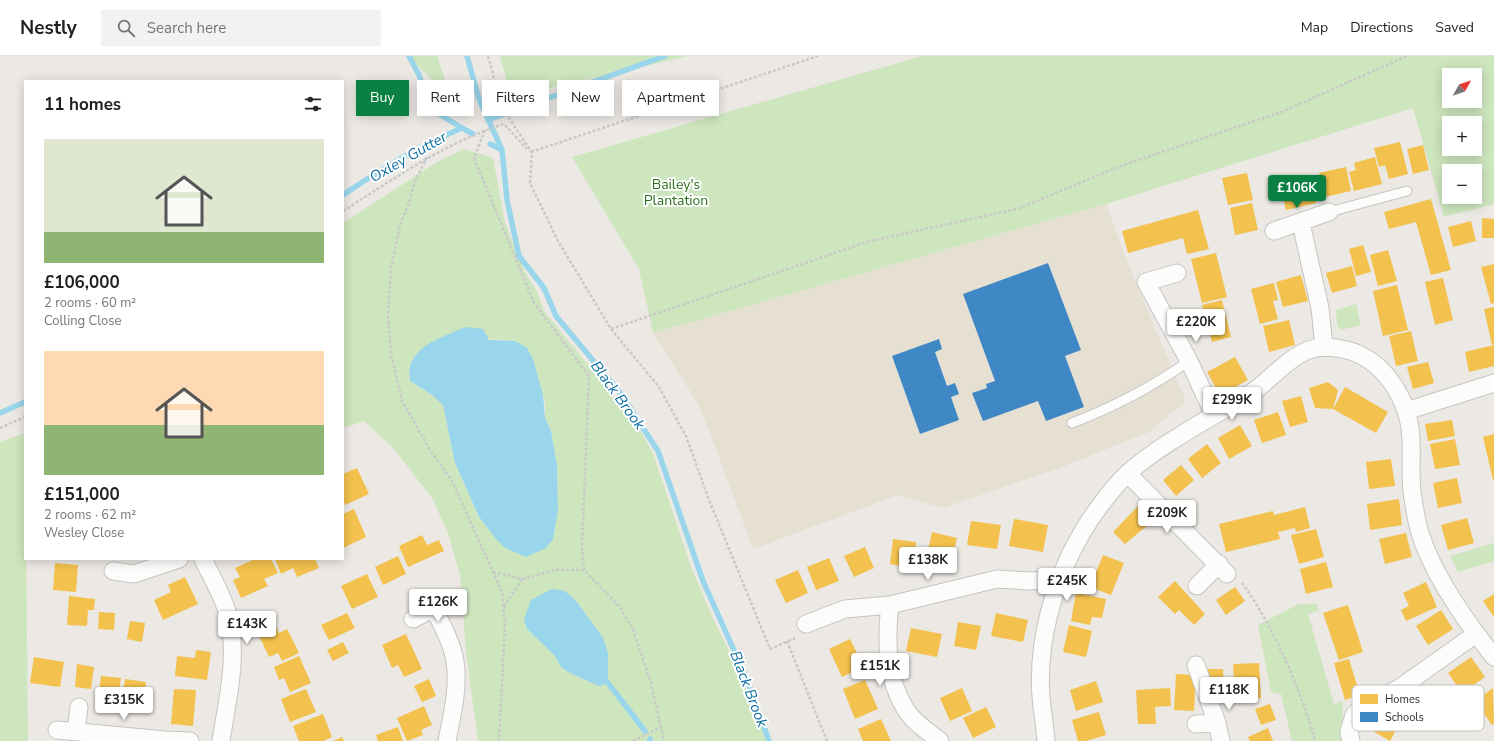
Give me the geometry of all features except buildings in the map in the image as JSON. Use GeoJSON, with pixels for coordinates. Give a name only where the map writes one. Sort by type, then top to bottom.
{"type":"FeatureCollection","features":[{"type":"Feature","properties":{"kind":"street"},"geometry":{"type":"LineString","coordinates":[[1274,231],[1329,212]]}},
{"type":"Feature","properties":{"kind":"street"},"geometry":{"type":"LineString","coordinates":[[1301,222],[1320,308],[1324,347]]}},
{"type":"Feature","properties":{"kind":"street"},"geometry":{"type":"LineString","coordinates":[[1177,273],[1146,282],[1189,361],[1214,415]]}},
{"type":"Feature","properties":{"kind":"street"},"geometry":{"type":"LineString","coordinates":[[1046,741],[1041,696],[1041,668],[1044,645],[1059,580],[1079,538],[1110,494],[1128,474],[1180,436],[1256,390],[1305,352],[1324,347],[1344,349],[1368,359],[1388,376],[1406,411],[1410,441],[1412,492],[1420,533],[1441,579],[1476,634],[1494,657]]}},
{"type":"Feature","properties":{"kind":"street"},"geometry":{"type":"LineString","coordinates":[[1406,411],[1494,383]]}},
{"type":"Feature","properties":{"kind":"street"},"geometry":{"type":"LineString","coordinates":[[1128,474],[1223,569],[1197,586]]}},
{"type":"Feature","properties":{"kind":"street"},"geometry":{"type":"LineString","coordinates":[[113,571],[132,580],[177,560]]}},
{"type":"Feature","properties":{"kind":"street"},"geometry":{"type":"LineString","coordinates":[[204,560],[220,592],[228,617],[232,640],[232,660],[221,741]]}},
{"type":"Feature","properties":{"kind":"street"},"geometry":{"type":"LineString","coordinates":[[806,624],[845,609],[890,605],[997,579],[1029,581],[1059,580]]}},
{"type":"Feature","properties":{"kind":"street"},"geometry":{"type":"LineString","coordinates":[[413,619],[449,600]]}},
{"type":"Feature","properties":{"kind":"street"},"geometry":{"type":"LineString","coordinates":[[890,605],[887,636],[892,679],[906,711],[922,728],[940,741]]}},
{"type":"Feature","properties":{"kind":"street"},"geometry":{"type":"LineString","coordinates":[[434,609],[446,634],[455,661],[455,701],[447,741]]}},
{"type":"Feature","properties":{"kind":"street"},"geometry":{"type":"LineString","coordinates":[[1404,685],[1476,634]]}},
{"type":"Feature","properties":{"kind":"street"},"geometry":{"type":"LineString","coordinates":[[1196,665],[1217,723],[1221,741]]}},
{"type":"Feature","properties":{"kind":"street"},"geometry":{"type":"LineString","coordinates":[[76,731],[79,707]]}},
{"type":"Feature","properties":{"kind":"street"},"geometry":{"type":"LineString","coordinates":[[1352,722],[1349,732],[1352,741]]}},
{"type":"Feature","properties":{"kind":"street"},"geometry":{"type":"LineString","coordinates":[[1196,724],[1217,723]]}},
{"type":"Feature","properties":{"kind":"street"},"geometry":{"type":"LineString","coordinates":[[58,730],[165,741],[190,741]]}},
{"type":"Feature","properties":{"kind":"lane"},"geometry":{"type":"LineString","coordinates":[[1329,212],[1407,191]]}},
{"type":"Feature","properties":{"kind":"lane"},"geometry":{"type":"LineString","coordinates":[[1072,423],[1126,400],[1162,380],[1189,361]]}},
{"type":"Feature","properties":{"kind":"path"},"geometry":{"type":"LineString","coordinates":[[488,56],[502,108],[532,153],[530,183],[558,241],[611,329],[659,387],[686,436],[707,495],[770,649],[787,641],[827,741]]}},
{"type":"Feature","properties":{"kind":"path"},"geometry":{"type":"LineString","coordinates":[[532,153],[818,56]]}},
{"type":"Feature","properties":{"kind":"path"},"geometry":{"type":"LineString","coordinates":[[611,329],[870,241],[1017,209],[1126,164],[1282,112],[1407,56]]}},
{"type":"Feature","properties":{"kind":"path"},"geometry":{"type":"LineString","coordinates":[[344,210],[427,157],[485,130],[504,124],[532,153]]}},
{"type":"Feature","properties":{"kind":"path"},"geometry":{"type":"LineString","coordinates":[[485,130],[474,158],[534,303],[589,376],[582,547],[584,570],[618,605],[632,627],[651,683],[664,741]]}},
{"type":"Feature","properties":{"kind":"path"},"geometry":{"type":"LineString","coordinates":[[427,157],[415,181],[397,238],[391,268],[388,317],[391,354],[402,401],[430,450],[452,481],[502,592],[506,624],[498,741]]}},
{"type":"Feature","properties":{"kind":"path"},"geometry":{"type":"LineString","coordinates":[[0,428],[24,417]]}},
{"type":"Feature","properties":{"kind":"path"},"geometry":{"type":"LineString","coordinates":[[1223,569],[1234,572],[1250,594],[1279,648],[1307,715],[1315,741]]}},
{"type":"Feature","properties":{"kind":"path"},"geometry":{"type":"LineString","coordinates":[[493,572],[522,579],[556,570],[584,570]]}},
{"type":"Feature","properties":{"kind":"path"},"geometry":{"type":"LineString","coordinates":[[504,607],[522,579]]}},
{"type":"Feature","properties":{"kind":"path"},"geometry":{"type":"LineString","coordinates":[[634,741],[661,727]]}},
{"type":"Feature","properties":{"kind":"shaded area"},"geometry":{"type":"Polygon","coordinates":[[[1106,204],[1132,274],[1186,401],[1149,432],[1057,469],[943,508],[898,495],[753,549],[700,407],[653,333],[1106,204]]]}},
{"type":"Feature","properties":{"kind":"green space"},"geometry":{"type":"Polygon","coordinates":[[[408,56],[437,56],[445,80],[433,80],[408,56]]]}},
{"type":"Feature","properties":{"kind":"green space"},"geometry":{"type":"Polygon","coordinates":[[[500,56],[688,56],[584,80],[557,80],[557,86],[549,88],[549,80],[506,80],[500,56]]]}},
{"type":"Feature","properties":{"kind":"green space","name":"Bailey's Plantation"},"geometry":{"type":"Polygon","coordinates":[[[922,56],[1494,56],[1494,204],[1444,217],[1413,108],[1106,204],[653,333],[639,269],[572,157],[714,116],[719,116],[719,115],[922,56]]]}},
{"type":"Feature","properties":{"kind":"green space"},"geometry":{"type":"Polygon","coordinates":[[[465,149],[493,158],[505,223],[525,272],[537,292],[544,311],[636,423],[653,453],[690,564],[711,614],[741,676],[766,741],[478,741],[466,652],[460,575],[448,533],[432,498],[394,449],[364,421],[344,428],[344,222],[437,162],[465,149]],[[447,336],[431,343],[418,352],[414,357],[409,372],[410,381],[432,395],[443,405],[455,463],[479,518],[505,548],[526,557],[558,510],[557,465],[551,431],[545,418],[545,403],[533,359],[515,341],[447,336]],[[577,602],[527,629],[554,655],[561,667],[589,682],[603,638],[577,602]]]}},
{"type":"Feature","properties":{"kind":"green space"},"geometry":{"type":"Polygon","coordinates":[[[1356,304],[1361,325],[1341,330],[1337,324],[1336,310],[1356,304]]]}},
{"type":"Feature","properties":{"kind":"green space"},"geometry":{"type":"Polygon","coordinates":[[[24,433],[24,560],[26,560],[28,741],[0,741],[0,442],[24,433]]]}},
{"type":"Feature","properties":{"kind":"green space"},"geometry":{"type":"Polygon","coordinates":[[[1494,543],[1494,561],[1458,572],[1450,556],[1494,543]]]}},
{"type":"Feature","properties":{"kind":"green space"},"geometry":{"type":"Polygon","coordinates":[[[1299,604],[1316,604],[1319,610],[1308,614],[1334,704],[1342,701],[1344,741],[1292,741],[1281,694],[1271,692],[1258,625],[1299,604]]]}},
{"type":"Feature","properties":{"kind":"water"},"geometry":{"type":"Polygon","coordinates":[[[465,327],[483,329],[489,340],[515,341],[527,348],[533,359],[543,395],[545,418],[551,431],[557,465],[558,510],[553,539],[546,548],[526,557],[505,548],[479,517],[455,463],[443,405],[432,395],[410,381],[410,369],[418,352],[435,340],[465,327]]]}},
{"type":"Feature","properties":{"kind":"water"},"geometry":{"type":"Polygon","coordinates":[[[552,589],[565,591],[577,602],[603,638],[608,653],[608,683],[599,686],[570,673],[561,667],[554,655],[527,629],[524,619],[531,600],[552,589]]]}},
{"type":"Feature","properties":{"kind":"waterway"},"geometry":{"type":"LineString","coordinates":[[409,56],[419,75],[426,97],[434,111],[462,128]]}},
{"type":"Feature","properties":{"kind":"waterway","name":"Black Brook"},"geometry":{"type":"LineString","coordinates":[[467,56],[479,99],[502,150],[507,200],[519,256],[544,288],[556,316],[621,394],[658,451],[703,581],[746,677],[769,741]]}},
{"type":"Feature","properties":{"kind":"waterway"},"geometry":{"type":"LineString","coordinates":[[488,120],[665,56]]}},
{"type":"Feature","properties":{"kind":"waterway","name":"Oxley Gutter"},"geometry":{"type":"LineString","coordinates":[[344,194],[401,158],[431,142],[462,128],[473,134]]}},
{"type":"Feature","properties":{"kind":"waterway","name":"Oxley Gutter"},"geometry":{"type":"LineString","coordinates":[[490,144],[502,150]]}},
{"type":"Feature","properties":{"kind":"waterway","name":"Oxley Gutter"},"geometry":{"type":"LineString","coordinates":[[0,413],[24,402]]}},
{"type":"Feature","properties":{"kind":"waterway"},"geometry":{"type":"LineString","coordinates":[[608,683],[645,731]]}}]}
